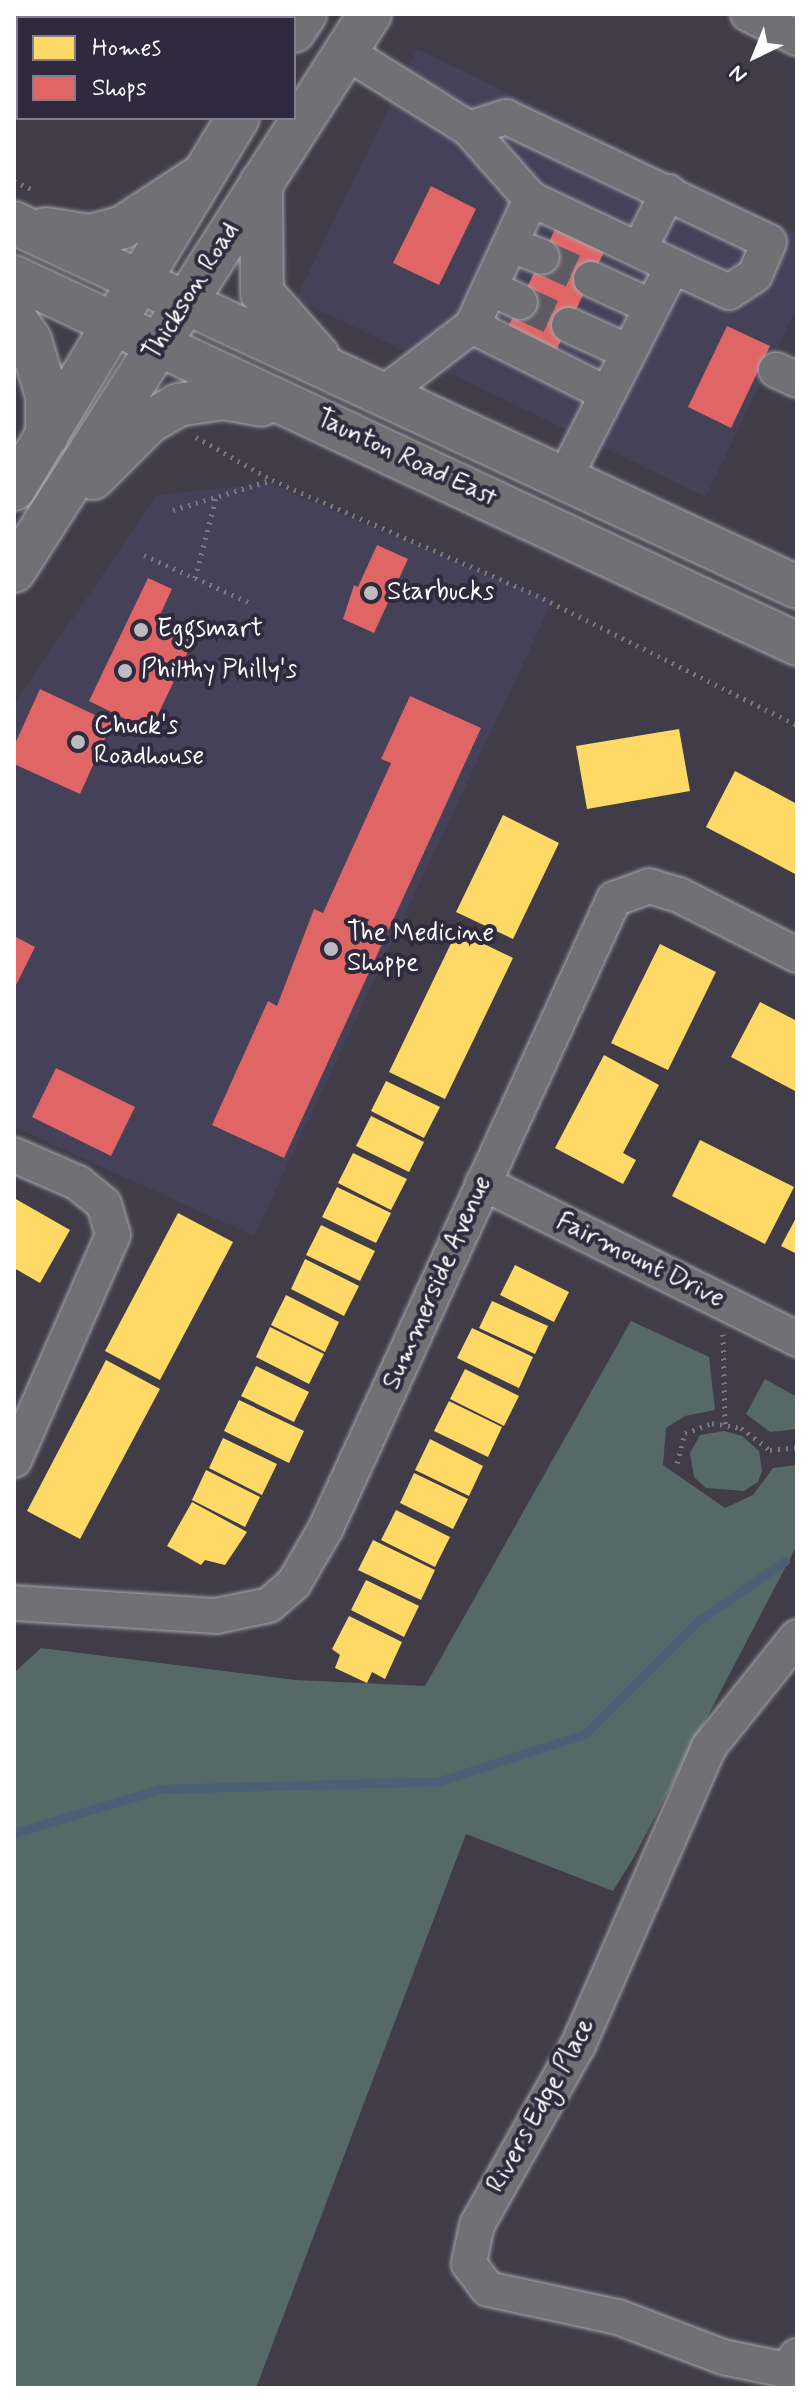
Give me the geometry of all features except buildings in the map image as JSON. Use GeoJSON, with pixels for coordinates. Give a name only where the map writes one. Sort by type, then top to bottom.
{"type":"FeatureCollection","features":[{"type":"Feature","properties":{"kind":"main road","name":"Thickson Road"},"geometry":{"type":"LineString","coordinates":[[24,554],[370,14]]}},
{"type":"Feature","properties":{"kind":"main road","name":"Thickson Road"},"geometry":{"type":"LineString","coordinates":[[14,489],[143,283],[201,176],[237,120]]}},
{"type":"Feature","properties":{"kind":"main road"},"geometry":{"type":"LineString","coordinates":[[16,224],[90,236],[123,227],[201,176]]}},
{"type":"Feature","properties":{"kind":"main road"},"geometry":{"type":"LineString","coordinates":[[261,183],[262,293],[333,372]]}},
{"type":"Feature","properties":{"kind":"main road","name":"Taunton Road East"},"geometry":{"type":"LineString","coordinates":[[16,224],[797,587]]}},
{"type":"Feature","properties":{"kind":"main road","name":"Taunton Road East"},"geometry":{"type":"LineString","coordinates":[[14,277],[157,348],[310,414],[797,644]]}},
{"type":"Feature","properties":{"kind":"main road"},"geometry":{"type":"LineString","coordinates":[[14,317],[30,340],[47,396],[47,436]]}},
{"type":"Feature","properties":{"kind":"main road"},"geometry":{"type":"LineString","coordinates":[[24,554],[149,422],[178,405],[223,398],[310,414]]}},
{"type":"Feature","properties":{"kind":"street"},"geometry":{"type":"LineString","coordinates":[[748,14],[797,38]]}},
{"type":"Feature","properties":{"kind":"street"},"geometry":{"type":"LineString","coordinates":[[346,52],[469,129],[531,199],[729,292],[755,275],[769,242],[506,117],[469,129]]}},
{"type":"Feature","properties":{"kind":"street"},"geometry":{"type":"LineString","coordinates":[[640,248],[668,192]]}},
{"type":"Feature","properties":{"kind":"street"},"geometry":{"type":"LineString","coordinates":[[382,395],[472,326],[505,295],[511,245],[531,199]]}},
{"type":"Feature","properties":{"kind":"street"},"geometry":{"type":"LineString","coordinates":[[511,245],[542,257]]}},
{"type":"Feature","properties":{"kind":"street"},"geometry":{"type":"LineString","coordinates":[[564,479],[673,266]]}},
{"type":"Feature","properties":{"kind":"street"},"geometry":{"type":"LineString","coordinates":[[591,279],[652,307]]}},
{"type":"Feature","properties":{"kind":"street"},"geometry":{"type":"LineString","coordinates":[[569,325],[628,352]]}},
{"type":"Feature","properties":{"kind":"street"},"geometry":{"type":"LineString","coordinates":[[472,326],[607,394]]}},
{"type":"Feature","properties":{"kind":"street","name":"Summerside Avenue"},"geometry":{"type":"LineString","coordinates":[[14,1603],[216,1616],[269,1605],[294,1583],[326,1528],[614,899],[649,886],[679,895],[797,955]]}},
{"type":"Feature","properties":{"kind":"street"},"geometry":{"type":"LineString","coordinates":[[14,1155],[78,1183],[104,1204],[113,1235],[15,1456]]}},
{"type":"Feature","properties":{"kind":"street","name":"Fairmount Drive"},"geometry":{"type":"LineString","coordinates":[[483,1183],[797,1339]]}},
{"type":"Feature","properties":{"kind":"street","name":"Rivers Edge Place"},"geometry":{"type":"LineString","coordinates":[[797,1638],[709,1747],[578,2045],[477,2225],[469,2264],[488,2289],[618,2317],[723,2357],[786,2370],[797,2356]]}},
{"type":"Feature","properties":{"kind":"path"},"geometry":{"type":"LineString","coordinates":[[178,405],[198,441],[272,480],[536,595],[797,725]]}},
{"type":"Feature","properties":{"kind":"path"},"geometry":{"type":"LineString","coordinates":[[173,510],[272,480]]}},
{"type":"Feature","properties":{"kind":"path"},"geometry":{"type":"LineString","coordinates":[[195,578],[217,497]]}},
{"type":"Feature","properties":{"kind":"path"},"geometry":{"type":"LineString","coordinates":[[144,555],[251,603]]}},
{"type":"Feature","properties":{"kind":"path"},"geometry":{"type":"LineString","coordinates":[[722,1302],[725,1425]]}},
{"type":"Feature","properties":{"kind":"path"},"geometry":{"type":"LineString","coordinates":[[677,1463],[685,1433],[712,1423],[741,1428],[770,1450],[797,1447]]}},
{"type":"Feature","properties":{"kind":"shaded area"},"geometry":{"type":"Polygon","coordinates":[[[417,49],[797,233],[797,307],[706,497],[296,299],[417,49]]]}},
{"type":"Feature","properties":{"kind":"shaded area"},"geometry":{"type":"Polygon","coordinates":[[[268,483],[552,602],[254,1236],[14,1127],[14,704],[157,495],[268,483]]]}},
{"type":"Feature","properties":{"kind":"shaded area"},"geometry":{"type":"Polygon","coordinates":[[[631,1321],[709,1357],[715,1410],[685,1416],[666,1428],[663,1465],[725,1508],[753,1495],[773,1468],[797,1465],[797,1545],[634,1857],[613,1891],[466,1834],[256,2388],[14,2388],[14,1673],[41,1648],[295,1680],[425,1686],[631,1321]]]}},
{"type":"Feature","properties":{"kind":"shaded area"},"geometry":{"type":"Polygon","coordinates":[[[765,1379],[797,1397],[797,1429],[770,1432],[746,1414],[765,1379]]]}},
{"type":"Feature","properties":{"kind":"shaded area"},"geometry":{"type":"Polygon","coordinates":[[[724,1431],[742,1436],[759,1451],[762,1471],[758,1482],[744,1491],[706,1488],[694,1477],[690,1453],[700,1435],[724,1431]]]}},
{"type":"Feature","properties":{"kind":"waterway"},"geometry":{"type":"LineString","coordinates":[[14,1833],[160,1789],[440,1781],[585,1734],[698,1621],[785,1561]]}},
{"type":"Feature","properties":{"kind":"tunnel"},"geometry":{"type":"LineString","coordinates":[[542,257],[591,279]]}},
{"type":"Feature","properties":{"kind":"tunnel"},"geometry":{"type":"LineString","coordinates":[[520,302],[569,325]]}},
{"type":"Feature","properties":{"kind":"place","name":"Starbucks"},"geometry":{"type":"Point","coordinates":[371,593]}},
{"type":"Feature","properties":{"kind":"place","name":"Eggsmart"},"geometry":{"type":"Point","coordinates":[141,630]}},
{"type":"Feature","properties":{"kind":"place","name":"Philthy Philly's"},"geometry":{"type":"Point","coordinates":[125,671]}},
{"type":"Feature","properties":{"kind":"place","name":"Chuck's Roadhouse"},"geometry":{"type":"Point","coordinates":[78,742]}},
{"type":"Feature","properties":{"kind":"place","name":"The Medicine Shoppe"},"geometry":{"type":"Point","coordinates":[331,949]}}]}
